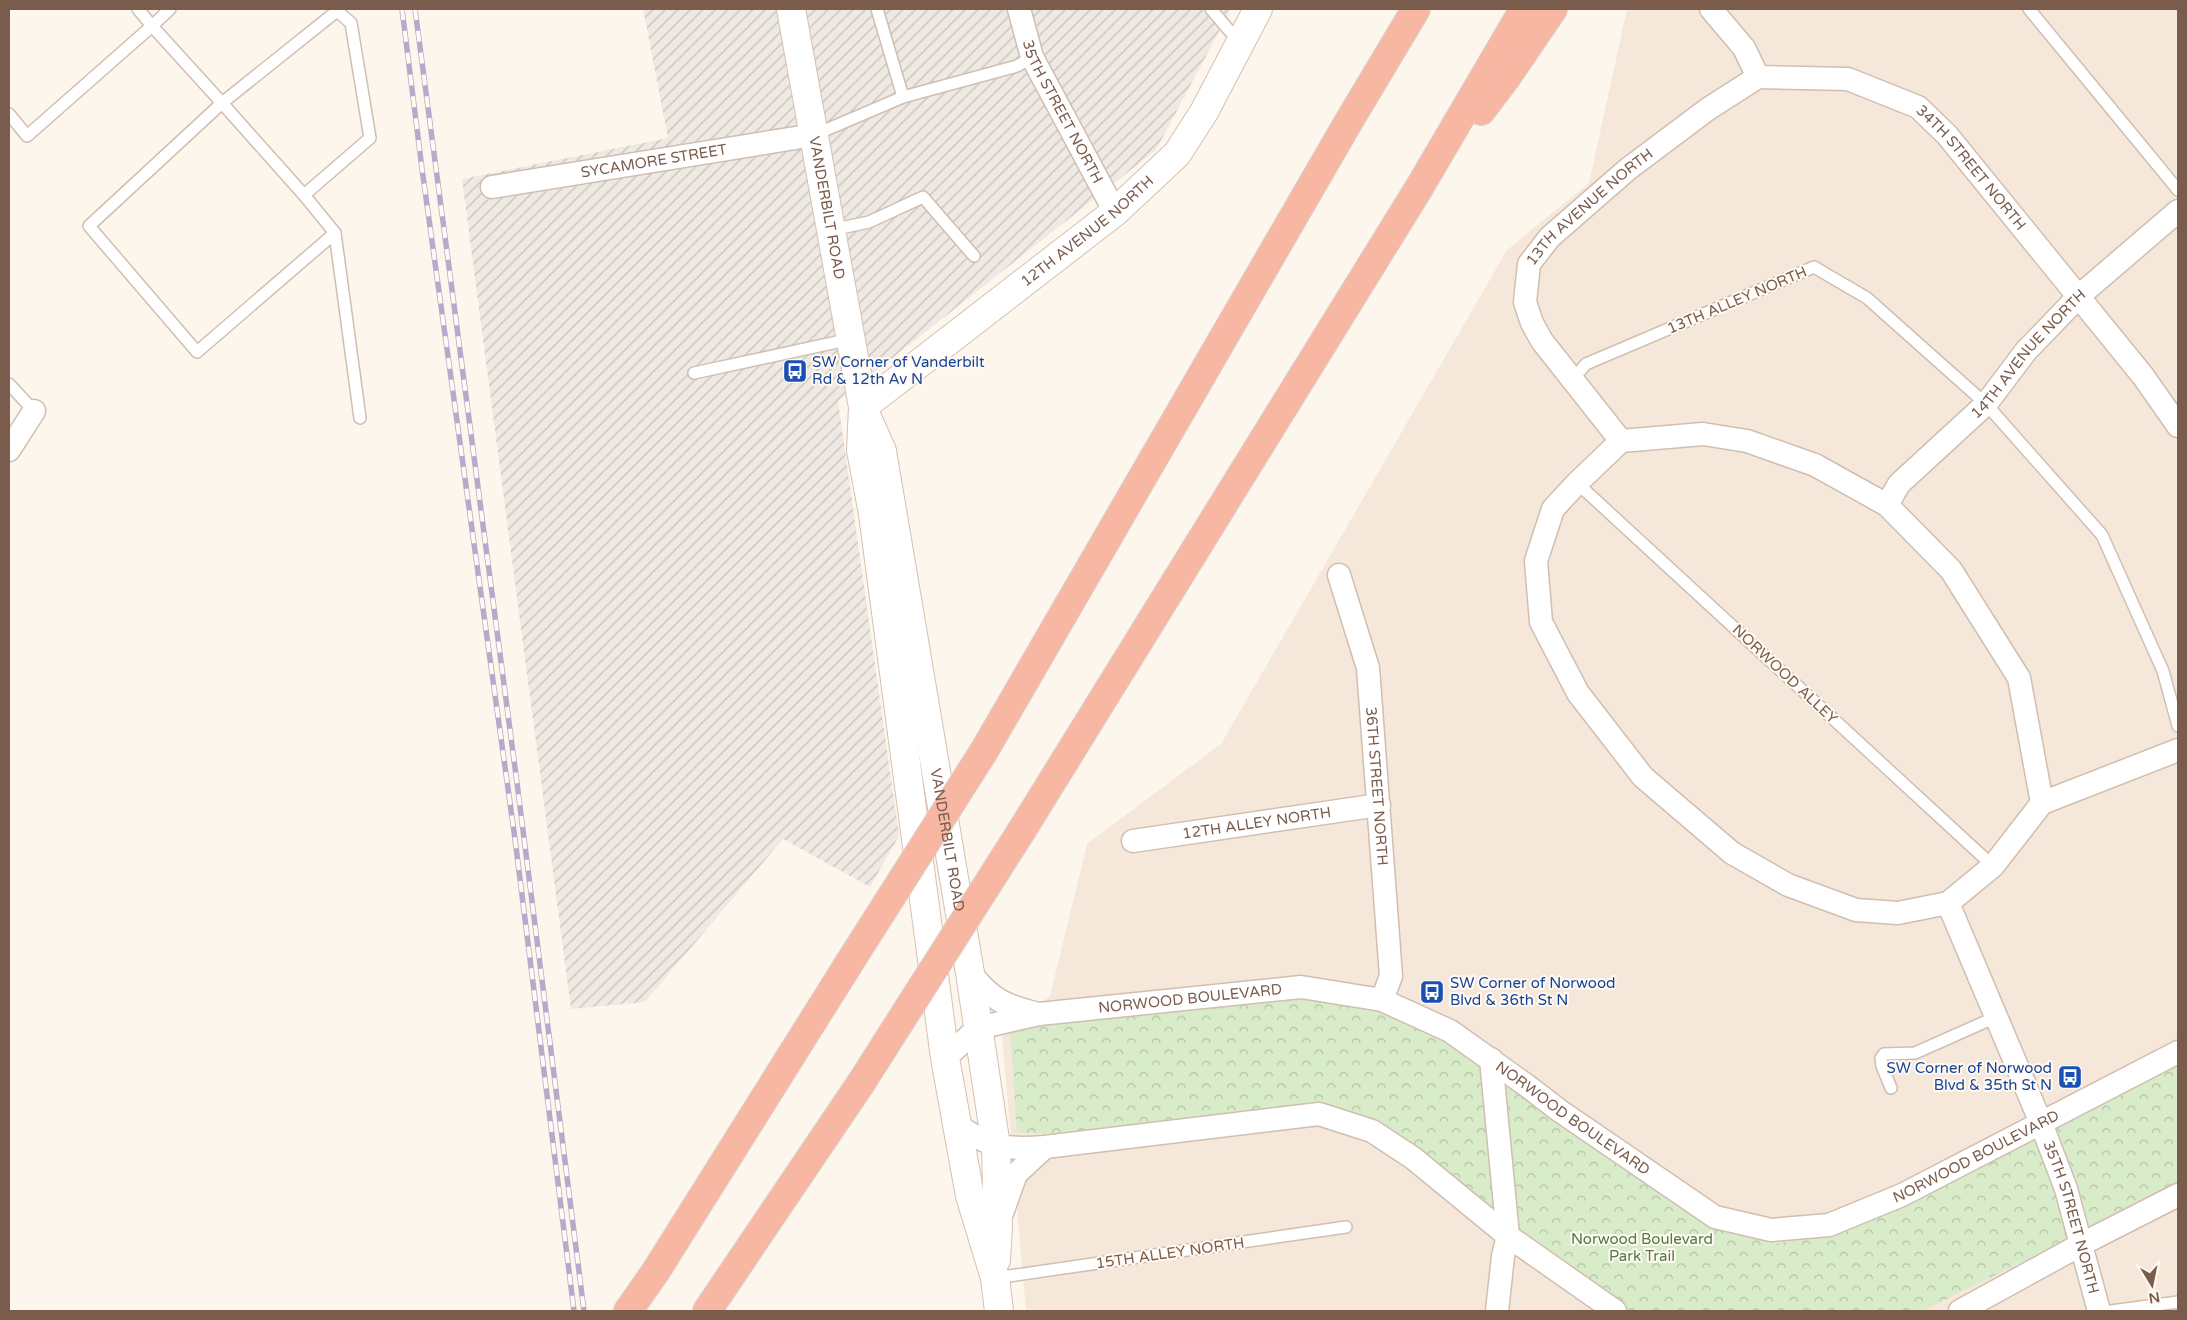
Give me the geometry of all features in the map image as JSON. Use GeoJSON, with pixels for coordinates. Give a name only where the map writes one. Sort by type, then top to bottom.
{"type":"FeatureCollection","features":[{"type":"Feature","properties":{"kind":"highway"},"geometry":{"type":"LineString","coordinates":[[1349,120],[1406,9]]}},
{"type":"Feature","properties":{"kind":"highway"},"geometry":{"type":"LineString","coordinates":[[628,1311],[656,1271],[984,751],[1349,120],[1416,9]]}},
{"type":"Feature","properties":{"kind":"highway"},"geometry":{"type":"LineString","coordinates":[[707,1311],[861,1083],[1022,830],[1419,188],[1524,9]]}},
{"type":"Feature","properties":{"kind":"highway"},"geometry":{"type":"LineString","coordinates":[[1419,188],[1506,78],[1553,9]]}},
{"type":"Feature","properties":{"kind":"street","name":"VANDERBILT ROAD"},"geometry":{"type":"LineString","coordinates":[[791,9],[863,408],[861,450],[874,524],[945,1058],[970,1196],[994,1278],[999,1311]]}},
{"type":"Feature","properties":{"kind":"street","name":"35TH STREET NORTH"},"geometry":{"type":"LineString","coordinates":[[1019,9],[1032,57],[1115,212]]}},
{"type":"Feature","properties":{"kind":"street","name":"12TH AVENUE NORTH"},"geometry":{"type":"LineString","coordinates":[[863,408],[1115,212],[1177,154],[1204,112],[1258,9]]}},
{"type":"Feature","properties":{"kind":"street"},"geometry":{"type":"LineString","coordinates":[[1711,9],[1744,48],[1758,77]]}},
{"type":"Feature","properties":{"kind":"street","name":"34TH STREET NORTH"},"geometry":{"type":"LineString","coordinates":[[1758,77],[1848,79],[1918,107],[1947,135],[2143,376],[2178,426]]}},
{"type":"Feature","properties":{"kind":"street","name":"13TH AVENUE NORTH"},"geometry":{"type":"LineString","coordinates":[[1573,379],[1542,341],[1532,323],[1525,302],[1529,264],[1550,237],[1628,170],[1708,109],[1758,77]]}},
{"type":"Feature","properties":{"kind":"street","name":"SYCAMORE STREET"},"geometry":{"type":"LineString","coordinates":[[492,187],[814,135]]}},
{"type":"Feature","properties":{"kind":"street","name":"14TH AVENUE NORTH"},"geometry":{"type":"LineString","coordinates":[[1887,505],[1899,484],[1986,404],[2026,351],[2078,296],[2178,212]]}},
{"type":"Feature","properties":{"kind":"street","name":"34TH STREET NORTH"},"geometry":{"type":"LineString","coordinates":[[2143,376],[2178,400]]}},
{"type":"Feature","properties":{"kind":"street"},"geometry":{"type":"LineString","coordinates":[[1573,379],[1621,441]]}},
{"type":"Feature","properties":{"kind":"street","name":"VANDERBILT ROAD"},"geometry":{"type":"LineString","coordinates":[[863,408],[882,451],[970,973],[996,1146],[998,1226],[994,1278]]}},
{"type":"Feature","properties":{"kind":"street"},"geometry":{"type":"LineString","coordinates":[[9,450],[34,411]]}},
{"type":"Feature","properties":{"kind":"street"},"geometry":{"type":"LineString","coordinates":[[2042,803],[2019,678],[1951,570],[1887,505],[1815,465],[1747,440],[1703,434],[1621,441],[1577,483],[1554,509],[1536,561],[1542,622],[1578,693],[1644,777],[1732,853],[1788,885],[1856,910],[1898,913],[1948,903],[1993,866],[2042,803],[2178,750]]}},
{"type":"Feature","properties":{"kind":"street","name":"36TH STREET NORTH"},"geometry":{"type":"LineString","coordinates":[[1339,575],[1368,668],[1380,804],[1391,976],[1382,1000]]}},
{"type":"Feature","properties":{"kind":"street","name":"12TH ALLEY NORTH"},"geometry":{"type":"LineString","coordinates":[[1133,841],[1380,804]]}},
{"type":"Feature","properties":{"kind":"street","name":"35TH STREET NORTH"},"geometry":{"type":"LineString","coordinates":[[1948,903],[2041,1123],[2066,1189],[2099,1311]]}},
{"type":"Feature","properties":{"kind":"street"},"geometry":{"type":"LineString","coordinates":[[970,973],[993,998],[1012,1007],[1039,1014]]}},
{"type":"Feature","properties":{"kind":"street","name":"NORWOOD BOULEVARD"},"geometry":{"type":"LineString","coordinates":[[945,1058],[978,1028],[1039,1014],[1301,987],[1382,1000],[1450,1031],[1491,1059],[1560,1112],[1715,1216],[1771,1230],[1829,1225],[1902,1195],[2178,1052]]}},
{"type":"Feature","properties":{"kind":"street"},"geometry":{"type":"LineString","coordinates":[[1491,1059],[1508,1236],[1503,1256],[1497,1311]]}},
{"type":"Feature","properties":{"kind":"street"},"geometry":{"type":"LineString","coordinates":[[958,1125],[980,1140],[996,1146],[1014,1149],[1045,1147],[1319,1114],[1372,1131],[1413,1158],[1508,1236],[1615,1311]]}},
{"type":"Feature","properties":{"kind":"street"},"geometry":{"type":"LineString","coordinates":[[998,1226],[1016,1174],[1045,1147]]}},
{"type":"Feature","properties":{"kind":"street"},"geometry":{"type":"LineString","coordinates":[[1960,1311],[2082,1244],[2178,1195]]}},
{"type":"Feature","properties":{"kind":"lane"},"geometry":{"type":"LineString","coordinates":[[138,9],[304,195],[335,233],[360,418]]}},
{"type":"Feature","properties":{"kind":"lane"},"geometry":{"type":"LineString","coordinates":[[9,114],[28,136],[170,9]]}},
{"type":"Feature","properties":{"kind":"lane"},"geometry":{"type":"LineString","coordinates":[[878,9],[903,97]]}},
{"type":"Feature","properties":{"kind":"lane"},"geometry":{"type":"LineString","coordinates":[[1211,9],[1240,43]]}},
{"type":"Feature","properties":{"kind":"lane"},"geometry":{"type":"LineString","coordinates":[[2029,9],[2178,190]]}},
{"type":"Feature","properties":{"kind":"lane"},"geometry":{"type":"LineString","coordinates":[[304,195],[370,138],[351,23],[337,11],[222,104],[90,226],[197,352],[335,233]]}},
{"type":"Feature","properties":{"kind":"lane"},"geometry":{"type":"LineString","coordinates":[[814,135],[903,97],[1016,66],[1032,57]]}},
{"type":"Feature","properties":{"kind":"lane"},"geometry":{"type":"LineString","coordinates":[[831,230],[870,222],[923,197],[974,256]]}},
{"type":"Feature","properties":{"kind":"lane","name":"13TH ALLEY NORTH"},"geometry":{"type":"LineString","coordinates":[[1573,379],[1586,364],[1814,267],[1867,298],[1986,404]]}},
{"type":"Feature","properties":{"kind":"lane"},"geometry":{"type":"LineString","coordinates":[[694,373],[851,339]]}},
{"type":"Feature","properties":{"kind":"lane"},"geometry":{"type":"LineString","coordinates":[[9,384],[34,411]]}},
{"type":"Feature","properties":{"kind":"lane"},"geometry":{"type":"LineString","coordinates":[[1986,404],[2102,535],[2163,671],[2178,726]]}},
{"type":"Feature","properties":{"kind":"lane","name":"NORWOOD ALLEY"},"geometry":{"type":"LineString","coordinates":[[1577,483],[1993,866]]}},
{"type":"Feature","properties":{"kind":"lane"},"geometry":{"type":"LineString","coordinates":[[1891,1088],[1882,1066],[1881,1058],[1884,1054],[1915,1052],[1996,1017]]}},
{"type":"Feature","properties":{"kind":"lane","name":"15TH ALLEY NORTH"},"geometry":{"type":"LineString","coordinates":[[994,1278],[1346,1227]]}},
{"type":"Feature","properties":{"kind":"lane"},"geometry":{"type":"LineString","coordinates":[[2111,1311],[2178,1302]]}},
{"type":"Feature","properties":{"kind":"shaded area"},"geometry":{"type":"Polygon","coordinates":[[[643,9],[1231,9],[1156,150],[838,401],[899,836],[870,887],[783,839],[645,1002],[571,1009],[462,179],[668,138],[643,9]]]}},
{"type":"Feature","properties":{"kind":"shaded area"},"geometry":{"type":"Polygon","coordinates":[[[1627,9],[2178,9],[2178,1311],[1026,1311],[1002,1036],[1050,996],[1087,844],[1221,744],[1507,250],[1589,183],[1627,9]]]}},
{"type":"Feature","properties":{"kind":"green space","name":"Norwood Boulevard Park Trail"},"geometry":{"type":"Polygon","coordinates":[[[1300,997],[1379,1011],[1445,1040],[1718,1229],[1778,1243],[1847,1231],[2052,1130],[2178,1062],[2178,1186],[1922,1311],[1628,1311],[1379,1124],[1324,1106],[1067,1135],[1017,1132],[1010,1029],[1300,997]]]}},
{"type":"Feature","properties":{"kind":"railway"},"geometry":{"type":"LineString","coordinates":[[402,9],[422,169],[515,839],[574,1311]]}},
{"type":"Feature","properties":{"kind":"railway"},"geometry":{"type":"LineString","coordinates":[[415,9],[517,783],[584,1311]]}},
{"type":"Feature","properties":{"kind":"place","name":"SW Corner of Vanderbilt Rd & 12th Av N"},"geometry":{"type":"Point","coordinates":[795,371]}},
{"type":"Feature","properties":{"kind":"place","name":"SW Corner of Norwood Blvd & 36th St N"},"geometry":{"type":"Point","coordinates":[1432,992]}},
{"type":"Feature","properties":{"kind":"place","name":"SW Corner of Norwood Blvd & 35th St N"},"geometry":{"type":"Point","coordinates":[2070,1077]}}]}
